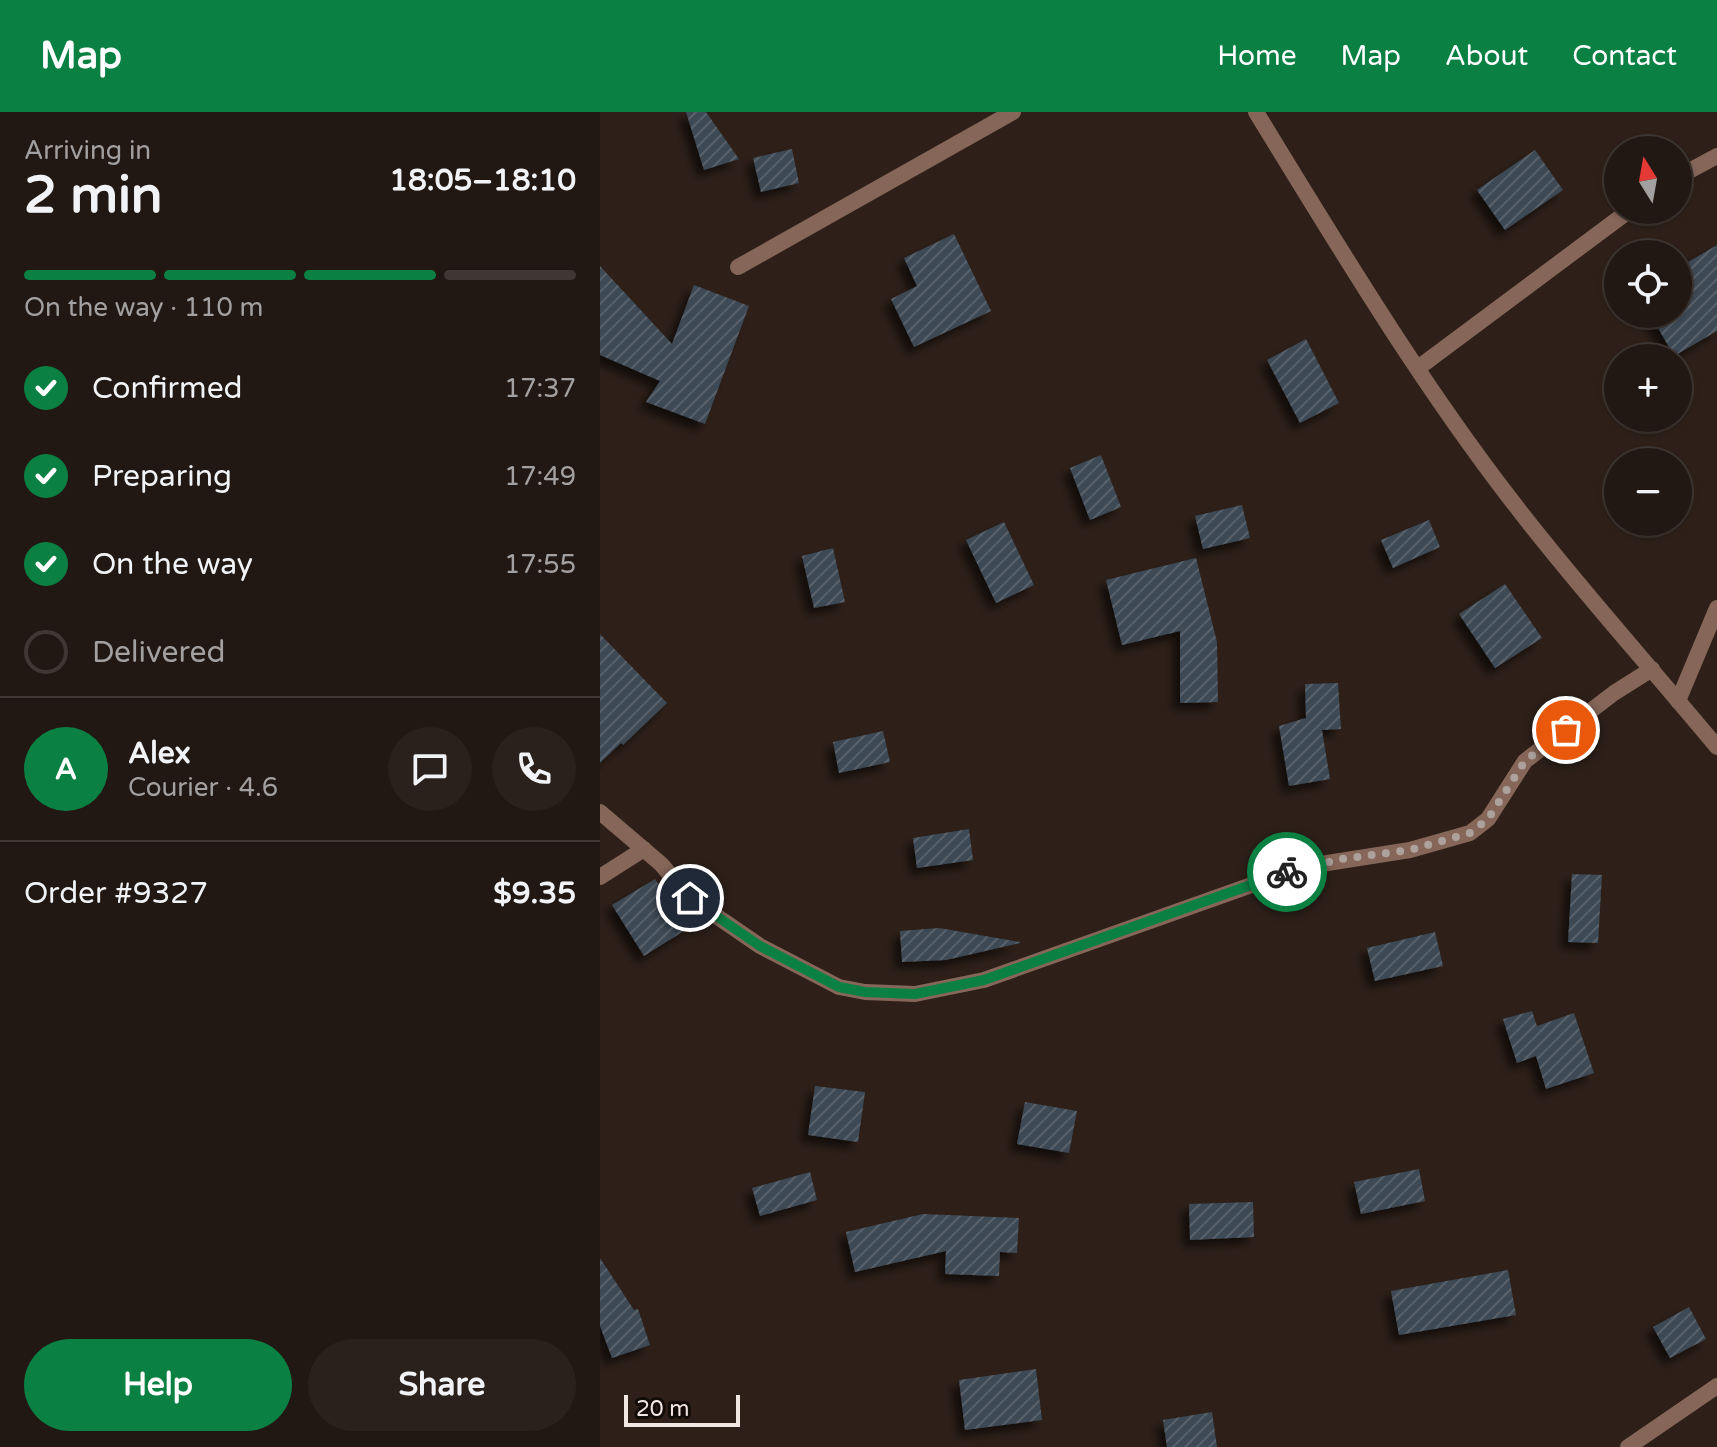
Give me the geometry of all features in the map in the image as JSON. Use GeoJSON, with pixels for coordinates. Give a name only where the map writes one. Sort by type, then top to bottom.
{"type":"FeatureCollection","features":[{"type":"Feature","properties":{"kind":"street"},"geometry":{"type":"LineString","coordinates":[[738,267],[1013,112]]}},
{"type":"Feature","properties":{"kind":"street"},"geometry":{"type":"LineString","coordinates":[[1256,112],[1358,277],[1510,499],[1627,645],[1652,669],[1717,747]]}},
{"type":"Feature","properties":{"kind":"street"},"geometry":{"type":"LineString","coordinates":[[1692,169],[1717,156]]}},
{"type":"Feature","properties":{"kind":"street"},"geometry":{"type":"LineString","coordinates":[[1418,368],[1611,224]]}},
{"type":"Feature","properties":{"kind":"street"},"geometry":{"type":"LineString","coordinates":[[1678,701],[1717,608]]}},
{"type":"Feature","properties":{"kind":"street"},"geometry":{"type":"LineString","coordinates":[[600,812],[644,849],[690,898],[760,946],[839,987],[865,992],[915,994],[995,977],[1302,867],[1410,850],[1470,833],[1488,819],[1525,761],[1614,693],[1652,669]]}},
{"type":"Feature","properties":{"kind":"street"},"geometry":{"type":"LineString","coordinates":[[600,877],[644,849]]}},
{"type":"Feature","properties":{"kind":"street"},"geometry":{"type":"LineString","coordinates":[[1628,1447],[1717,1386]]}},
{"type":"Feature","properties":{"kind":"building"},"geometry":{"type":"Polygon","coordinates":[[[686,112],[706,112],[739,159],[704,170],[686,112]]]}},
{"type":"Feature","properties":{"kind":"building"},"geometry":{"type":"Polygon","coordinates":[[[792,149],[799,183],[761,192],[753,158],[792,149]]]}},
{"type":"Feature","properties":{"kind":"building"},"geometry":{"type":"Polygon","coordinates":[[[1535,150],[1563,190],[1505,230],[1477,190],[1535,150]]]}},
{"type":"Feature","properties":{"kind":"building"},"geometry":{"type":"Polygon","coordinates":[[[954,234],[991,311],[914,347],[891,299],[917,286],[904,258],[954,234]]]}},
{"type":"Feature","properties":{"kind":"building"},"geometry":{"type":"Polygon","coordinates":[[[1717,245],[1717,331],[1692,346],[1667,344],[1658,328],[1692,328],[1692,260],[1717,245]]]}},
{"type":"Feature","properties":{"kind":"building"},"geometry":{"type":"Polygon","coordinates":[[[600,266],[672,344],[694,285],[749,306],[705,424],[646,402],[660,381],[600,355],[600,266]]]}},
{"type":"Feature","properties":{"kind":"building"},"geometry":{"type":"Polygon","coordinates":[[[1306,339],[1339,403],[1300,423],[1267,360],[1306,339]]]}},
{"type":"Feature","properties":{"kind":"building"},"geometry":{"type":"Polygon","coordinates":[[[1101,455],[1121,507],[1090,520],[1070,468],[1101,455]]]}},
{"type":"Feature","properties":{"kind":"building"},"geometry":{"type":"Polygon","coordinates":[[[1242,505],[1250,538],[1203,549],[1195,516],[1242,505]]]}},
{"type":"Feature","properties":{"kind":"building"},"geometry":{"type":"Polygon","coordinates":[[[1429,520],[1440,547],[1393,568],[1381,540],[1429,520]]]}},
{"type":"Feature","properties":{"kind":"building"},"geometry":{"type":"Polygon","coordinates":[[[1004,522],[1034,585],[996,603],[966,540],[1004,522]]]}},
{"type":"Feature","properties":{"kind":"building"},"geometry":{"type":"Polygon","coordinates":[[[833,548],[845,602],[814,608],[802,556],[833,548]]]}},
{"type":"Feature","properties":{"kind":"building"},"geometry":{"type":"Polygon","coordinates":[[[1196,558],[1217,642],[1218,702],[1180,703],[1180,631],[1122,645],[1106,580],[1196,558]]]}},
{"type":"Feature","properties":{"kind":"building"},"geometry":{"type":"Polygon","coordinates":[[[1505,584],[1542,638],[1495,668],[1459,614],[1505,584]]]}},
{"type":"Feature","properties":{"kind":"building"},"geometry":{"type":"Polygon","coordinates":[[[600,634],[667,703],[600,763],[600,634]]]}},
{"type":"Feature","properties":{"kind":"building"},"geometry":{"type":"Polygon","coordinates":[[[1338,683],[1341,729],[1322,730],[1330,779],[1289,786],[1279,726],[1306,718],[1305,684],[1338,683]]]}},
{"type":"Feature","properties":{"kind":"building"},"geometry":{"type":"Polygon","coordinates":[[[883,731],[890,762],[839,773],[833,742],[883,731]]]}},
{"type":"Feature","properties":{"kind":"building"},"geometry":{"type":"Polygon","coordinates":[[[969,829],[973,860],[917,868],[913,838],[969,829]]]}},
{"type":"Feature","properties":{"kind":"building"},"geometry":{"type":"Polygon","coordinates":[[[1572,874],[1602,875],[1598,943],[1568,942],[1572,874]]]}},
{"type":"Feature","properties":{"kind":"building"},"geometry":{"type":"Polygon","coordinates":[[[655,879],[687,929],[644,956],[612,905],[655,879]]]}},
{"type":"Feature","properties":{"kind":"building"},"geometry":{"type":"Polygon","coordinates":[[[939,928],[1020,943],[946,960],[902,962],[900,931],[939,928]]]}},
{"type":"Feature","properties":{"kind":"building"},"geometry":{"type":"Polygon","coordinates":[[[1435,932],[1443,966],[1375,981],[1367,948],[1435,932]]]}},
{"type":"Feature","properties":{"kind":"building"},"geometry":{"type":"Polygon","coordinates":[[[1532,1011],[1537,1026],[1574,1013],[1594,1073],[1546,1089],[1536,1056],[1517,1063],[1503,1019],[1532,1011]]]}},
{"type":"Feature","properties":{"kind":"building"},"geometry":{"type":"Polygon","coordinates":[[[815,1086],[865,1092],[858,1142],[808,1135],[815,1086]]]}},
{"type":"Feature","properties":{"kind":"building"},"geometry":{"type":"Polygon","coordinates":[[[1025,1102],[1077,1111],[1069,1153],[1017,1144],[1025,1102]]]}},
{"type":"Feature","properties":{"kind":"building"},"geometry":{"type":"Polygon","coordinates":[[[1419,1169],[1425,1201],[1361,1214],[1354,1182],[1419,1169]]]}},
{"type":"Feature","properties":{"kind":"building"},"geometry":{"type":"Polygon","coordinates":[[[810,1172],[817,1200],[760,1216],[752,1188],[810,1172]]]}},
{"type":"Feature","properties":{"kind":"building"},"geometry":{"type":"Polygon","coordinates":[[[1253,1202],[1254,1237],[1190,1240],[1189,1204],[1253,1202]]]}},
{"type":"Feature","properties":{"kind":"building"},"geometry":{"type":"Polygon","coordinates":[[[923,1214],[1019,1218],[1017,1253],[1000,1252],[999,1276],[945,1274],[946,1251],[855,1272],[846,1232],[923,1214]]]}},
{"type":"Feature","properties":{"kind":"building"},"geometry":{"type":"Polygon","coordinates":[[[600,1258],[634,1310],[638,1309],[650,1345],[612,1358],[600,1326],[600,1258]]]}},
{"type":"Feature","properties":{"kind":"building"},"geometry":{"type":"Polygon","coordinates":[[[1508,1270],[1516,1315],[1399,1335],[1391,1291],[1508,1270]]]}},
{"type":"Feature","properties":{"kind":"building"},"geometry":{"type":"Polygon","coordinates":[[[1689,1307],[1706,1339],[1670,1358],[1653,1327],[1689,1307]]]}},
{"type":"Feature","properties":{"kind":"building"},"geometry":{"type":"Polygon","coordinates":[[[1036,1369],[1042,1420],[965,1430],[959,1380],[1036,1369]]]}},
{"type":"Feature","properties":{"kind":"building"},"geometry":{"type":"Polygon","coordinates":[[[1212,1412],[1217,1447],[1167,1447],[1163,1420],[1212,1412]]]}},
{"type":"Feature","properties":{"kind":"way so far"},"geometry":{"type":"LineString","coordinates":[[1287,872],[1342,859],[1410,850],[1470,833],[1488,819],[1525,761],[1566,730]]}},
{"type":"Feature","properties":{"kind":"route"},"geometry":{"type":"LineString","coordinates":[[690,898],[760,946],[839,987],[865,992],[915,994],[984,980],[1018,969],[1287,872]]}}]}
